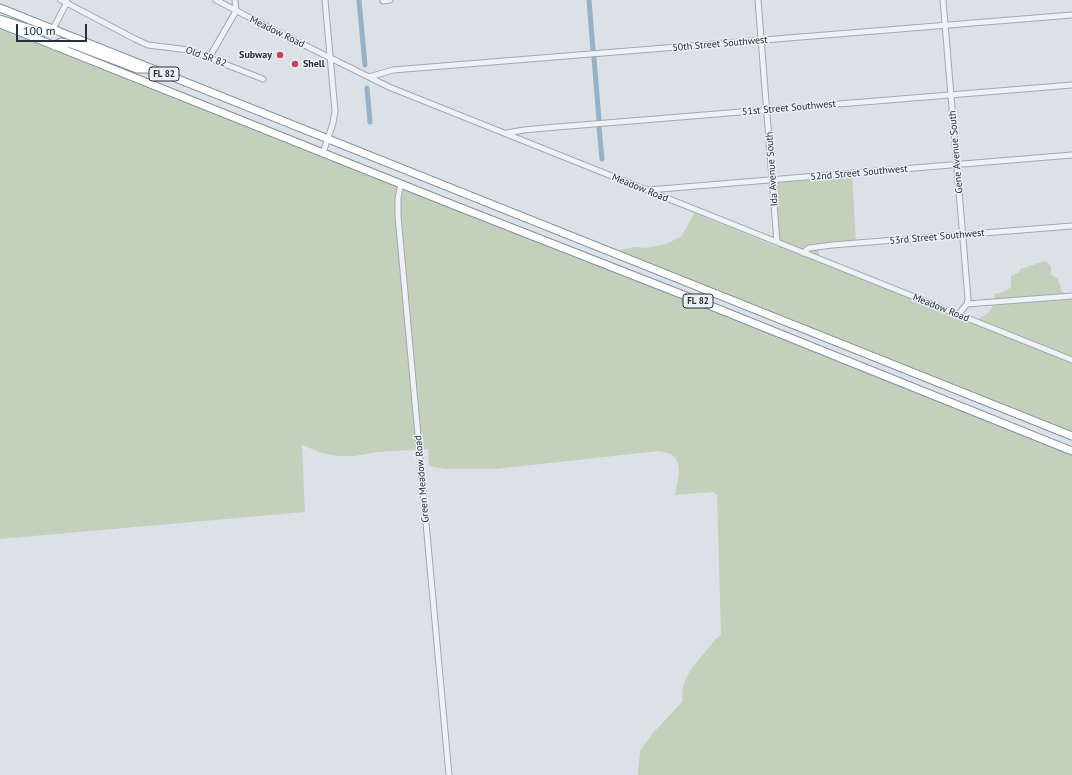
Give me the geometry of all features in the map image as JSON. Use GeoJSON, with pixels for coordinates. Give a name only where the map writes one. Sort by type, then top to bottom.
{"type":"FeatureCollection","features":[{"type":"Feature","properties":{"kind":"highway","name":"FL 82"},"geometry":{"type":"LineString","coordinates":[[0,8],[1072,436]]}},
{"type":"Feature","properties":{"kind":"highway"},"geometry":{"type":"LineString","coordinates":[[0,18],[40,32],[53,29]]}},
{"type":"Feature","properties":{"kind":"highway","name":"FL 82"},"geometry":{"type":"LineString","coordinates":[[0,24],[1072,451]]}},
{"type":"Feature","properties":{"kind":"highway"},"geometry":{"type":"LineString","coordinates":[[54,46],[61,42],[66,43],[137,69],[153,70]]}},
{"type":"Feature","properties":{"kind":"highway"},"geometry":{"type":"LineString","coordinates":[[944,400],[949,387]]}},
{"type":"Feature","properties":{"kind":"street","name":"Old SR 82"},"geometry":{"type":"LineString","coordinates":[[61,0],[148,45],[183,49],[263,79]]}},
{"type":"Feature","properties":{"kind":"street","name":"Meadow Road"},"geometry":{"type":"LineString","coordinates":[[216,0],[330,59],[389,87],[1072,360]]}},
{"type":"Feature","properties":{"kind":"street"},"geometry":{"type":"LineString","coordinates":[[209,58],[236,11],[235,0]]}},
{"type":"Feature","properties":{"kind":"street"},"geometry":{"type":"LineString","coordinates":[[323,152],[334,124],[335,111],[325,0]]}},
{"type":"Feature","properties":{"kind":"street"},"geometry":{"type":"LineString","coordinates":[[383,0],[390,0]]}},
{"type":"Feature","properties":{"kind":"street","name":"Ida Avenue South"},"geometry":{"type":"LineString","coordinates":[[758,0],[777,242]]}},
{"type":"Feature","properties":{"kind":"street","name":"Gene Avenue South"},"geometry":{"type":"LineString","coordinates":[[943,0],[968,299],[967,304]]}},
{"type":"Feature","properties":{"kind":"street"},"geometry":{"type":"LineString","coordinates":[[53,29],[66,2]]}},
{"type":"Feature","properties":{"kind":"street","name":"50th Street Southwest"},"geometry":{"type":"LineString","coordinates":[[369,77],[393,70],[1072,15]]}},
{"type":"Feature","properties":{"kind":"street","name":"51st Street Southwest"},"geometry":{"type":"LineString","coordinates":[[506,134],[524,130],[545,128],[1072,85]]}},
{"type":"Feature","properties":{"kind":"street","name":"52nd Street Southwest"},"geometry":{"type":"LineString","coordinates":[[646,190],[1072,156]]}},
{"type":"Feature","properties":{"kind":"street","name":"Green Meadow Road"},"geometry":{"type":"LineString","coordinates":[[401,184],[398,198],[398,216],[449,775]]}},
{"type":"Feature","properties":{"kind":"street","name":"53rd Street Southwest"},"geometry":{"type":"LineString","coordinates":[[803,253],[809,248],[1072,226]]}},
{"type":"Feature","properties":{"kind":"street"},"geometry":{"type":"LineString","coordinates":[[958,315],[967,304],[1072,296]]}},
{"type":"Feature","properties":{"kind":"green space"},"geometry":{"type":"Polygon","coordinates":[[[0,27],[1072,454],[1072,775],[638,775],[640,751],[652,734],[683,701],[683,687],[688,674],[713,642],[721,635],[717,495],[713,492],[675,495],[679,474],[678,463],[672,455],[659,451],[496,469],[445,469],[429,466],[428,449],[377,452],[355,456],[338,456],[322,453],[302,445],[305,512],[0,539],[0,27]]]}},
{"type":"Feature","properties":{"kind":"green space"},"geometry":{"type":"Polygon","coordinates":[[[852,173],[856,243],[818,247],[820,261],[973,320],[983,317],[989,312],[992,308],[995,294],[1006,291],[1011,287],[1011,276],[1019,272],[1020,269],[1046,261],[1051,266],[1051,274],[1058,279],[1062,292],[1072,297],[1072,433],[615,251],[634,247],[645,248],[666,244],[682,236],[694,213],[778,247],[774,180],[852,173]]]}},
{"type":"Feature","properties":{"kind":"waterway"},"geometry":{"type":"LineString","coordinates":[[359,0],[365,65]]}},
{"type":"Feature","properties":{"kind":"waterway"},"geometry":{"type":"LineString","coordinates":[[589,0],[593,50]]}},
{"type":"Feature","properties":{"kind":"waterway"},"geometry":{"type":"LineString","coordinates":[[594,58],[599,120]]}},
{"type":"Feature","properties":{"kind":"waterway"},"geometry":{"type":"LineString","coordinates":[[367,88],[370,122]]}},
{"type":"Feature","properties":{"kind":"waterway"},"geometry":{"type":"LineString","coordinates":[[599,127],[602,159]]}},
{"type":"Feature","properties":{"kind":"place","name":"Subway"},"geometry":{"type":"Point","coordinates":[280,55]}},
{"type":"Feature","properties":{"kind":"place","name":"Shell"},"geometry":{"type":"Point","coordinates":[295,64]}}]}
